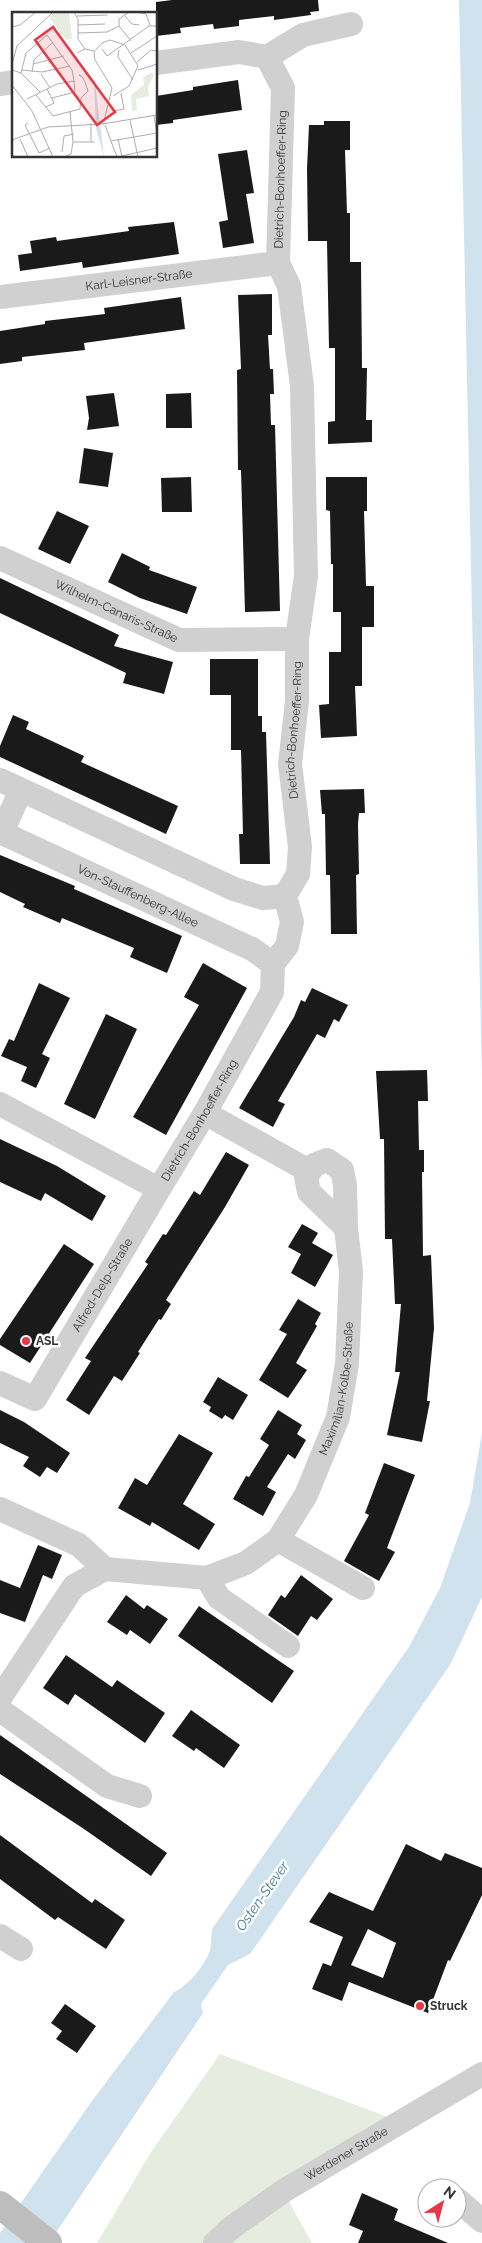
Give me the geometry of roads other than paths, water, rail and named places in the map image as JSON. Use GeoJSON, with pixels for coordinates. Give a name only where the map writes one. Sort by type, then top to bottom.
{"type":"FeatureCollection","features":[{"type":"Feature","properties":{"kind":"street"},"geometry":{"type":"LineString","coordinates":[[158,63],[239,52],[267,57],[304,35],[351,24]]}},
{"type":"Feature","properties":{"kind":"street","name":"Dietrich-Bonhoeffer-Ring"},"geometry":{"type":"LineString","coordinates":[[267,57],[283,88],[278,262],[289,286],[302,386],[306,576],[297,639],[297,701],[290,764],[300,847],[298,874],[285,896]]}},
{"type":"Feature","properties":{"kind":"street","name":"Karl-Leisner-Straße"},"geometry":{"type":"LineString","coordinates":[[0,297],[278,262]]}},
{"type":"Feature","properties":{"kind":"street","name":"Wilhelm-Canaris-Straße"},"geometry":{"type":"LineString","coordinates":[[0,558],[179,640],[297,639]]}},
{"type":"Feature","properties":{"kind":"street","name":"Von-Stauffenberg-Allee"},"geometry":{"type":"LineString","coordinates":[[273,964],[252,949],[1,832],[10,785],[234,889],[263,898],[285,896]]}},
{"type":"Feature","properties":{"kind":"street"},"geometry":{"type":"LineString","coordinates":[[273,964],[287,946],[292,922],[285,896]]}},
{"type":"Feature","properties":{"kind":"street","name":"Dietrich-Bonhoeffer-Ring"},"geometry":{"type":"LineString","coordinates":[[0,1104],[159,1189],[205,1113],[272,992],[273,964]]}},
{"type":"Feature","properties":{"kind":"street"},"geometry":{"type":"LineString","coordinates":[[205,1113],[309,1172],[306,1177],[309,1192],[346,1228]]}},
{"type":"Feature","properties":{"kind":"street","name":"Maximilian-Kolbe-Straße"},"geometry":{"type":"LineString","coordinates":[[105,1569],[207,1578],[246,1563],[278,1540],[306,1495],[338,1417],[347,1364],[351,1270],[346,1228],[345,1185],[342,1170],[328,1160],[314,1165],[309,1172]]}},
{"type":"Feature","properties":{"kind":"street","name":"Alfred-Delp-Straße"},"geometry":{"type":"LineString","coordinates":[[0,1383],[35,1399],[159,1189]]}},
{"type":"Feature","properties":{"kind":"street"},"geometry":{"type":"LineString","coordinates":[[0,1509],[79,1545],[105,1569],[74,1586],[0,1698]]}},
{"type":"Feature","properties":{"kind":"street"},"geometry":{"type":"LineString","coordinates":[[278,1540],[363,1588]]}},
{"type":"Feature","properties":{"kind":"street"},"geometry":{"type":"LineString","coordinates":[[207,1578],[219,1598],[288,1646]]}},
{"type":"Feature","properties":{"kind":"street"},"geometry":{"type":"LineString","coordinates":[[0,1710],[107,1786],[140,1796]]}},
{"type":"Feature","properties":{"kind":"street"},"geometry":{"type":"LineString","coordinates":[[0,1936],[21,1949]]}},
{"type":"Feature","properties":{"kind":"street","name":"Werdener Straße"},"geometry":{"type":"LineString","coordinates":[[216,2243],[231,2228],[285,2190],[482,2074]]}},
{"type":"Feature","properties":{"kind":"street"},"geometry":{"type":"LineString","coordinates":[[0,2206],[48,2243]]}},
{"type":"Feature","properties":{"kind":"street"},"geometry":{"type":"LineString","coordinates":[[467,2208],[482,2221]]}},
{"type":"Feature","properties":{"kind":"water"},"geometry":{"type":"Polygon","coordinates":[[[459,0],[482,0],[482,1083],[459,0]]]}},
{"type":"Feature","properties":{"kind":"water","name":"Osten-Stever"},"geometry":{"type":"Polygon","coordinates":[[[482,1433],[482,1597],[450,1665],[250,1954],[228,1965],[201,2004],[203,2013],[49,2243],[0,2243],[0,2233],[92,2101],[174,1992],[190,1981],[203,1964],[210,1950],[212,1929],[409,1647],[440,1588],[470,1503],[482,1433]]]}},
{"type":"Feature","properties":{"kind":"place","name":"ASL"},"geometry":{"type":"Point","coordinates":[26,1341]}},
{"type":"Feature","properties":{"kind":"place","name":"Struck"},"geometry":{"type":"Point","coordinates":[420,2006]}}]}
